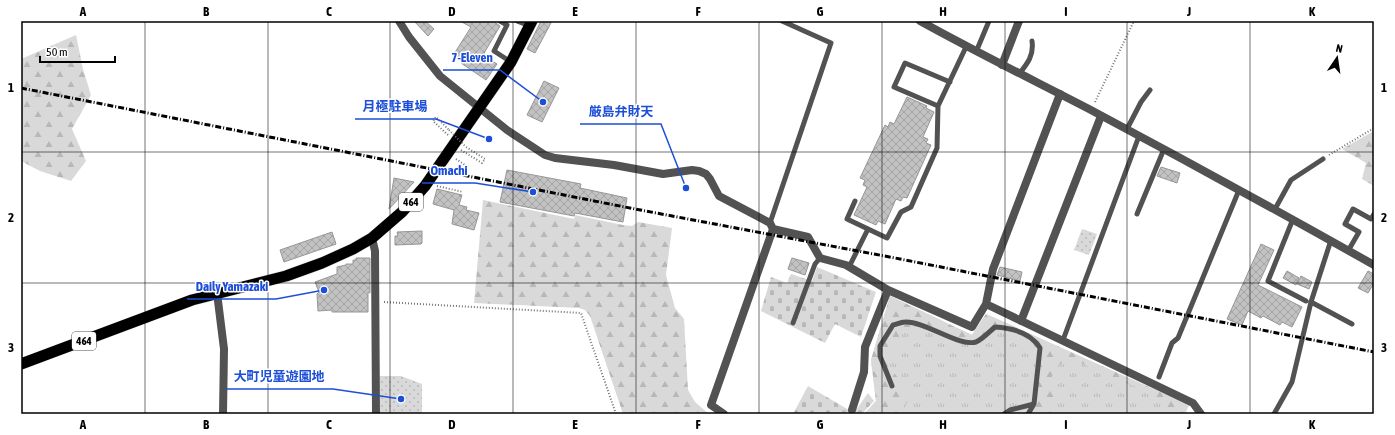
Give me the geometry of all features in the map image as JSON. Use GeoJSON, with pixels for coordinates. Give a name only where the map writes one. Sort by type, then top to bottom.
{"type":"FeatureCollection","features":[{"type":"Feature","properties":{"kind":"highway","name":"464"},"geometry":{"type":"LineString","coordinates":[[21,364],[192,300],[286,276],[322,263],[353,249],[372,238],[402,212],[425,186],[511,62],[531,24]]}},
{"type":"Feature","properties":{"kind":"street"},"geometry":{"type":"LineString","coordinates":[[400,21],[409,36],[440,76],[508,130],[545,155],[555,158],[614,165],[663,174],[692,170],[699,171],[706,174],[710,179],[719,196],[772,226],[808,237],[820,258],[846,264],[888,290],[972,327],[986,304],[993,269],[1060,94]]}},
{"type":"Feature","properties":{"kind":"street"},"geometry":{"type":"LineString","coordinates":[[920,21],[966,47],[1060,94],[1164,149],[1374,265]]}},
{"type":"Feature","properties":{"kind":"street"},"geometry":{"type":"LineString","coordinates":[[1002,65],[1019,21]]}},
{"type":"Feature","properties":{"kind":"street"},"geometry":{"type":"LineString","coordinates":[[1021,321],[1101,116]]}},
{"type":"Feature","properties":{"kind":"street"},"geometry":{"type":"LineString","coordinates":[[724,414],[711,405],[772,226]]}},
{"type":"Feature","properties":{"kind":"street"},"geometry":{"type":"LineString","coordinates":[[372,238],[375,251],[376,414]]}},
{"type":"Feature","properties":{"kind":"street"},"geometry":{"type":"LineString","coordinates":[[850,412],[864,372],[865,347],[888,290]]}},
{"type":"Feature","properties":{"kind":"street"},"geometry":{"type":"LineString","coordinates":[[217,293],[224,349],[223,414]]}},
{"type":"Feature","properties":{"kind":"street"},"geometry":{"type":"LineString","coordinates":[[986,304],[1193,403],[1201,414]]}},
{"type":"Feature","properties":{"kind":"lane"},"geometry":{"type":"LineString","coordinates":[[500,21],[507,25],[494,51],[511,62]]}},
{"type":"Feature","properties":{"kind":"lane"},"geometry":{"type":"LineString","coordinates":[[517,21],[531,24]]}},
{"type":"Feature","properties":{"kind":"lane"},"geometry":{"type":"LineString","coordinates":[[772,226],[831,43],[782,21]]}},
{"type":"Feature","properties":{"kind":"lane"},"geometry":{"type":"LineString","coordinates":[[976,52],[989,21]]}},
{"type":"Feature","properties":{"kind":"lane"},"geometry":{"type":"LineString","coordinates":[[1019,74],[1033,51],[1032,41]]}},
{"type":"Feature","properties":{"kind":"lane"},"geometry":{"type":"LineString","coordinates":[[855,201],[847,219],[887,238],[901,212],[911,207],[937,148],[938,106],[966,47]]}},
{"type":"Feature","properties":{"kind":"lane"},"geometry":{"type":"LineString","coordinates":[[938,106],[894,88],[905,62],[950,82]]}},
{"type":"Feature","properties":{"kind":"lane"},"geometry":{"type":"LineString","coordinates":[[1127,130],[1141,102],[1150,90]]}},
{"type":"Feature","properties":{"kind":"lane"},"geometry":{"type":"LineString","coordinates":[[1063,340],[1139,136]]}},
{"type":"Feature","properties":{"kind":"lane"},"geometry":{"type":"LineString","coordinates":[[1137,214],[1164,149]]}},
{"type":"Feature","properties":{"kind":"lane"},"geometry":{"type":"LineString","coordinates":[[1275,209],[1291,180],[1323,159]]}},
{"type":"Feature","properties":{"kind":"lane"},"geometry":{"type":"LineString","coordinates":[[1159,377],[1172,343],[1178,338],[1239,190]]}},
{"type":"Feature","properties":{"kind":"lane"},"geometry":{"type":"LineString","coordinates":[[1348,250],[1359,232],[1345,224],[1353,209],[1371,219],[1374,214]]}},
{"type":"Feature","properties":{"kind":"lane"},"geometry":{"type":"LineString","coordinates":[[1292,219],[1268,281],[1352,324]]}},
{"type":"Feature","properties":{"kind":"lane"},"geometry":{"type":"LineString","coordinates":[[849,267],[868,229]]}},
{"type":"Feature","properties":{"kind":"lane"},"geometry":{"type":"LineString","coordinates":[[1274,414],[1292,382],[1308,302],[1330,240]]}},
{"type":"Feature","properties":{"kind":"lane"},"geometry":{"type":"LineString","coordinates":[[793,323],[815,264],[820,258]]}},
{"type":"Feature","properties":{"kind":"lane"},"geometry":{"type":"LineString","coordinates":[[892,386],[880,356],[880,346],[893,325],[905,322],[922,325],[941,334],[969,342],[975,342],[995,327],[1009,328],[1030,336],[1036,340],[1040,348],[1034,404],[1028,414]]}},
{"type":"Feature","properties":{"kind":"lane"},"geometry":{"type":"LineString","coordinates":[[1004,414],[1010,410],[1034,404]]}},
{"type":"Feature","properties":{"kind":"path"},"geometry":{"type":"LineString","coordinates":[[1091,110],[1134,21]]}},
{"type":"Feature","properties":{"kind":"path"},"geometry":{"type":"LineString","coordinates":[[449,136],[433,121],[436,117],[466,147],[485,159],[482,163],[461,150]]}},
{"type":"Feature","properties":{"kind":"path"},"geometry":{"type":"LineString","coordinates":[[1323,159],[1374,128]]}},
{"type":"Feature","properties":{"kind":"path"},"geometry":{"type":"LineString","coordinates":[[456,158],[468,167]]}},
{"type":"Feature","properties":{"kind":"path"},"geometry":{"type":"LineString","coordinates":[[436,186],[463,192]]}},
{"type":"Feature","properties":{"kind":"path"},"geometry":{"type":"LineString","coordinates":[[375,301],[581,313],[616,414]]}},
{"type":"Feature","properties":{"kind":"green space"},"geometry":{"type":"Polygon","coordinates":[[[76,35],[83,69],[91,95],[72,129],[86,161],[71,181],[40,171],[21,161],[21,59],[76,35]]]}},
{"type":"Feature","properties":{"kind":"green space"},"geometry":{"type":"Polygon","coordinates":[[[1372,132],[1374,133],[1374,186],[1362,179],[1366,163],[1342,149],[1372,132]]]}},
{"type":"Feature","properties":{"kind":"green space"},"geometry":{"type":"Polygon","coordinates":[[[483,200],[574,219],[575,215],[623,225],[632,226],[638,222],[672,228],[666,275],[675,308],[684,319],[688,390],[695,402],[709,414],[623,414],[590,316],[585,310],[579,308],[474,303],[483,200]]]}},
{"type":"Feature","properties":{"kind":"green space"},"geometry":{"type":"Polygon","coordinates":[[[1082,229],[1097,234],[1089,255],[1074,250],[1082,229]]]}},
{"type":"Feature","properties":{"kind":"green space"},"geometry":{"type":"Polygon","coordinates":[[[817,267],[876,292],[861,337],[835,324],[825,343],[761,311],[771,277],[787,283],[791,274],[812,281],[817,267]]]}},
{"type":"Feature","properties":{"kind":"green space"},"geometry":{"type":"Polygon","coordinates":[[[890,296],[972,335],[986,314],[1189,405],[1185,414],[864,414],[876,401],[871,360],[890,296]]]}},
{"type":"Feature","properties":{"kind":"green space"},"geometry":{"type":"Polygon","coordinates":[[[890,296],[972,335],[986,314],[1189,405],[1185,414],[1167,414],[1155,397],[1142,389],[1105,375],[1075,360],[1068,359],[1061,363],[1055,370],[1050,381],[1050,389],[1056,402],[1053,414],[995,414],[1032,402],[1036,374],[1037,351],[1032,342],[1025,337],[1001,329],[993,332],[977,345],[973,345],[960,343],[919,325],[910,327],[903,333],[898,340],[896,349],[888,358],[889,364],[900,380],[903,388],[911,395],[910,400],[906,405],[904,414],[864,414],[876,401],[871,360],[890,296]]]}},
{"type":"Feature","properties":{"kind":"green space"},"geometry":{"type":"Polygon","coordinates":[[[379,376],[401,376],[422,384],[422,414],[380,414],[379,376]]]}},
{"type":"Feature","properties":{"kind":"green space"},"geometry":{"type":"Polygon","coordinates":[[[808,386],[854,413],[868,393],[874,401],[862,414],[793,414],[808,386]]]}},
{"type":"Feature","properties":{"kind":"building"},"geometry":{"type":"Polygon","coordinates":[[[414,21],[425,21],[434,29],[428,36],[414,21]]]}},
{"type":"Feature","properties":{"kind":"building"},"geometry":{"type":"Polygon","coordinates":[[[460,21],[493,21],[500,26],[483,55],[497,64],[486,80],[461,63],[463,60],[454,54],[471,27],[460,21]]]}},
{"type":"Feature","properties":{"kind":"building"},"geometry":{"type":"Polygon","coordinates":[[[541,21],[552,21],[535,53],[527,49],[541,21]]]}},
{"type":"Feature","properties":{"kind":"building"},"geometry":{"type":"Polygon","coordinates":[[[544,81],[559,88],[542,122],[527,115],[544,81]]]}},
{"type":"Feature","properties":{"kind":"building"},"geometry":{"type":"Polygon","coordinates":[[[907,97],[927,106],[926,108],[934,112],[923,137],[928,139],[926,143],[931,145],[907,198],[903,197],[901,201],[896,199],[885,224],[878,221],[876,225],[854,215],[867,187],[863,185],[865,180],[860,178],[885,125],[888,127],[890,122],[894,124],[907,97]]]}},
{"type":"Feature","properties":{"kind":"building"},"geometry":{"type":"Polygon","coordinates":[[[1161,167],[1180,173],[1177,183],[1157,176],[1161,167]]]}},
{"type":"Feature","properties":{"kind":"building"},"geometry":{"type":"Polygon","coordinates":[[[507,170],[581,184],[580,188],[627,198],[623,222],[575,213],[574,216],[500,202],[507,170]]]}},
{"type":"Feature","properties":{"kind":"building"},"geometry":{"type":"Polygon","coordinates":[[[394,178],[414,182],[389,209],[394,178]]]}},
{"type":"Feature","properties":{"kind":"building"},"geometry":{"type":"Polygon","coordinates":[[[437,189],[462,195],[459,205],[467,207],[466,210],[479,213],[474,230],[452,224],[454,210],[433,204],[437,189]]]}},
{"type":"Feature","properties":{"kind":"building"},"geometry":{"type":"Polygon","coordinates":[[[422,231],[421,244],[395,245],[395,236],[398,236],[397,232],[422,231]]]}},
{"type":"Feature","properties":{"kind":"building"},"geometry":{"type":"Polygon","coordinates":[[[332,232],[336,244],[284,262],[280,250],[332,232]]]}},
{"type":"Feature","properties":{"kind":"building"},"geometry":{"type":"Polygon","coordinates":[[[1261,244],[1274,250],[1258,285],[1302,307],[1292,327],[1282,322],[1280,325],[1263,316],[1261,318],[1248,311],[1242,325],[1227,319],[1261,244]]]}},
{"type":"Feature","properties":{"kind":"building"},"geometry":{"type":"Polygon","coordinates":[[[356,258],[370,258],[370,293],[368,292],[368,312],[332,312],[332,310],[318,311],[317,294],[319,292],[315,282],[337,274],[337,267],[346,264],[353,264],[353,260],[356,260],[356,258]]]}},
{"type":"Feature","properties":{"kind":"building"},"geometry":{"type":"Polygon","coordinates":[[[792,258],[809,263],[805,275],[788,269],[792,258]]]}},
{"type":"Feature","properties":{"kind":"building"},"geometry":{"type":"Polygon","coordinates":[[[1000,267],[1022,272],[1020,281],[997,275],[1000,267]]]}},
{"type":"Feature","properties":{"kind":"building"},"geometry":{"type":"Polygon","coordinates":[[[1287,271],[1299,278],[1296,285],[1283,278],[1287,271]]]}},
{"type":"Feature","properties":{"kind":"building"},"geometry":{"type":"Polygon","coordinates":[[[1368,271],[1374,274],[1374,283],[1368,293],[1358,288],[1368,271]]]}},
{"type":"Feature","properties":{"kind":"building"},"geometry":{"type":"Polygon","coordinates":[[[1301,276],[1312,282],[1309,289],[1297,284],[1301,276]]]}},
{"type":"Feature","properties":{"kind":"railway"},"geometry":{"type":"LineString","coordinates":[[21,88],[1374,352]]}},
{"type":"Feature","properties":{"kind":"place","name":"7-Eleven"},"geometry":{"type":"Point","coordinates":[543,102]}},
{"type":"Feature","properties":{"kind":"place","name":"月極駐車場"},"geometry":{"type":"Point","coordinates":[489,139]}},
{"type":"Feature","properties":{"kind":"place","name":"厳島弁財天"},"geometry":{"type":"Point","coordinates":[686,188]}},
{"type":"Feature","properties":{"kind":"place","name":"Omachi"},"geometry":{"type":"Point","coordinates":[533,192]}},
{"type":"Feature","properties":{"kind":"place","name":"Daily Yamazaki"},"geometry":{"type":"Point","coordinates":[324,290]}},
{"type":"Feature","properties":{"kind":"place","name":"大町児童遊園地"},"geometry":{"type":"Point","coordinates":[401,399]}}]}
